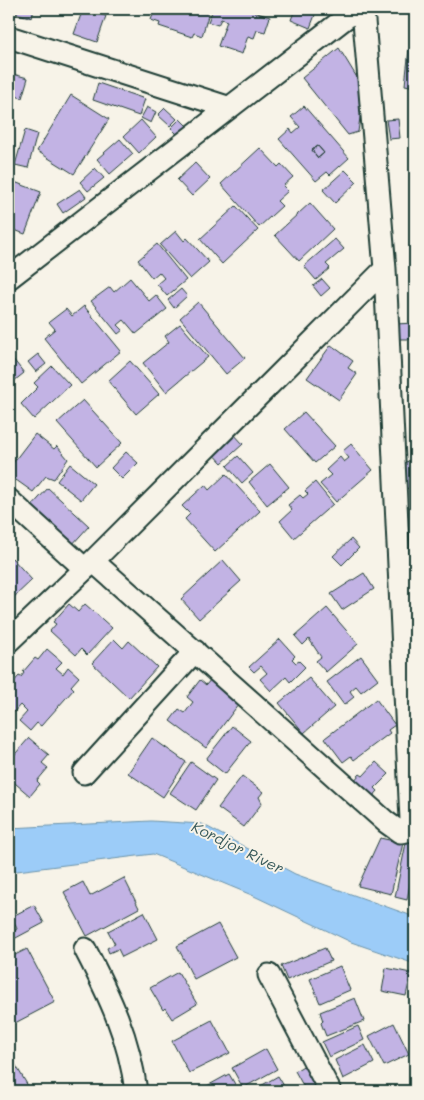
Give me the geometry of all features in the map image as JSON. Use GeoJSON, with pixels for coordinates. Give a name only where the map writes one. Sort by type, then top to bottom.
{"type":"FeatureCollection","features":[{"type":"Feature","properties":{"kind":"street"},"geometry":{"type":"LineString","coordinates":[[9,278],[227,107],[357,9]]}},
{"type":"Feature","properties":{"kind":"street"},"geometry":{"type":"LineString","coordinates":[[9,500],[195,651],[386,822],[400,832],[413,830],[410,820],[385,270],[363,9]]}},
{"type":"Feature","properties":{"kind":"street"},"geometry":{"type":"LineString","coordinates":[[9,37],[227,107]]}},
{"type":"Feature","properties":{"kind":"street"},"geometry":{"type":"LineString","coordinates":[[9,641],[89,565],[385,270]]}},
{"type":"Feature","properties":{"kind":"street"},"geometry":{"type":"LineString","coordinates":[[84,773],[195,651]]}},
{"type":"Feature","properties":{"kind":"street"},"geometry":{"type":"LineString","coordinates":[[85,949],[110,998],[131,1057],[136,1091]]}},
{"type":"Feature","properties":{"kind":"street"},"geometry":{"type":"LineString","coordinates":[[269,975],[330,1091]]}},
{"type":"Feature","properties":{"kind":"water","name":"Kordjor River"},"geometry":{"type":"Polygon","coordinates":[[[151,821],[202,824],[295,874],[415,917],[415,964],[351,942],[254,896],[153,854],[9,872],[9,828],[151,821]]]}},
{"type":"Feature","properties":{"kind":"building"},"geometry":{"type":"Polygon","coordinates":[[[9,9],[34,9],[32,18],[9,11],[9,9]]]}},
{"type":"Feature","properties":{"kind":"building"},"geometry":{"type":"Polygon","coordinates":[[[83,9],[106,16],[97,42],[74,34],[83,9]]]}},
{"type":"Feature","properties":{"kind":"building"},"geometry":{"type":"Polygon","coordinates":[[[155,9],[210,9],[202,36],[194,33],[192,37],[159,26],[160,23],[151,20],[155,9]]]}},
{"type":"Feature","properties":{"kind":"building"},"geometry":{"type":"Polygon","coordinates":[[[213,9],[245,9],[270,17],[265,32],[257,30],[254,38],[248,36],[242,54],[218,46],[227,21],[221,19],[218,25],[208,22],[213,9]]]}},
{"type":"Feature","properties":{"kind":"building"},"geometry":{"type":"Polygon","coordinates":[[[295,9],[315,15],[310,28],[291,20],[295,9]]]}},
{"type":"Feature","properties":{"kind":"building"},"geometry":{"type":"Polygon","coordinates":[[[339,48],[364,89],[358,132],[348,135],[302,78],[339,48]]]}},
{"type":"Feature","properties":{"kind":"building"},"geometry":{"type":"Polygon","coordinates":[[[409,49],[415,49],[415,87],[405,85],[409,49]]]}},
{"type":"Feature","properties":{"kind":"building"},"geometry":{"type":"Polygon","coordinates":[[[9,73],[28,78],[22,98],[9,94],[9,73]]]}},
{"type":"Feature","properties":{"kind":"building"},"geometry":{"type":"Polygon","coordinates":[[[98,83],[145,99],[139,116],[93,100],[98,83]]]}},
{"type":"Feature","properties":{"kind":"building"},"geometry":{"type":"Polygon","coordinates":[[[71,95],[109,119],[74,174],[37,151],[71,95]]]}},
{"type":"Feature","properties":{"kind":"building"},"geometry":{"type":"Polygon","coordinates":[[[304,106],[349,158],[330,175],[327,172],[316,181],[279,139],[290,129],[293,133],[300,127],[291,117],[304,106]],[[318,146],[312,150],[318,158],[324,153],[318,146]]]}},
{"type":"Feature","properties":{"kind":"building"},"geometry":{"type":"Polygon","coordinates":[[[147,107],[156,112],[151,123],[141,118],[147,107]]]}},
{"type":"Feature","properties":{"kind":"building"},"geometry":{"type":"Polygon","coordinates":[[[165,108],[177,119],[170,126],[158,115],[165,108]]]}},
{"type":"Feature","properties":{"kind":"building"},"geometry":{"type":"Polygon","coordinates":[[[180,119],[188,127],[179,136],[171,128],[180,119]]]}},
{"type":"Feature","properties":{"kind":"building"},"geometry":{"type":"Polygon","coordinates":[[[398,119],[400,138],[389,139],[386,120],[398,119]]]}},
{"type":"Feature","properties":{"kind":"building"},"geometry":{"type":"Polygon","coordinates":[[[141,120],[156,137],[139,153],[124,136],[141,120]]]}},
{"type":"Feature","properties":{"kind":"building"},"geometry":{"type":"Polygon","coordinates":[[[25,130],[37,134],[28,168],[15,165],[25,130]]]}},
{"type":"Feature","properties":{"kind":"building"},"geometry":{"type":"Polygon","coordinates":[[[120,139],[133,154],[110,174],[97,159],[120,139]]]}},
{"type":"Feature","properties":{"kind":"building"},"geometry":{"type":"Polygon","coordinates":[[[318,146],[324,153],[318,158],[312,150],[318,146]]]}},
{"type":"Feature","properties":{"kind":"building"},"geometry":{"type":"Polygon","coordinates":[[[260,148],[278,167],[281,164],[293,177],[283,186],[288,191],[277,201],[282,206],[259,227],[221,184],[260,148]]]}},
{"type":"Feature","properties":{"kind":"building"},"geometry":{"type":"Polygon","coordinates":[[[412,151],[415,151],[415,196],[411,196],[412,151]]]}},
{"type":"Feature","properties":{"kind":"building"},"geometry":{"type":"Polygon","coordinates":[[[195,163],[210,179],[192,196],[177,180],[195,163]]]}},
{"type":"Feature","properties":{"kind":"building"},"geometry":{"type":"Polygon","coordinates":[[[95,168],[104,178],[88,191],[80,182],[95,168]]]}},
{"type":"Feature","properties":{"kind":"building"},"geometry":{"type":"Polygon","coordinates":[[[345,170],[357,182],[335,203],[323,190],[345,170]]]}},
{"type":"Feature","properties":{"kind":"building"},"geometry":{"type":"Polygon","coordinates":[[[9,180],[41,192],[25,234],[9,228],[9,180]]]}},
{"type":"Feature","properties":{"kind":"building"},"geometry":{"type":"Polygon","coordinates":[[[80,189],[86,197],[63,213],[57,204],[80,189]]]}},
{"type":"Feature","properties":{"kind":"building"},"geometry":{"type":"Polygon","coordinates":[[[310,203],[333,229],[299,261],[275,235],[310,203]]]}},
{"type":"Feature","properties":{"kind":"building"},"geometry":{"type":"Polygon","coordinates":[[[236,206],[258,230],[222,264],[200,239],[236,206]]]}},
{"type":"Feature","properties":{"kind":"building"},"geometry":{"type":"Polygon","coordinates":[[[176,231],[184,241],[187,238],[209,262],[190,279],[160,245],[176,231]]]}},
{"type":"Feature","properties":{"kind":"building"},"geometry":{"type":"Polygon","coordinates":[[[335,239],[344,249],[326,264],[330,268],[316,280],[304,266],[335,239]]]}},
{"type":"Feature","properties":{"kind":"building"},"geometry":{"type":"Polygon","coordinates":[[[157,244],[186,280],[167,296],[157,284],[164,278],[159,272],[152,278],[138,260],[157,244]]]}},
{"type":"Feature","properties":{"kind":"building"},"geometry":{"type":"Polygon","coordinates":[[[130,278],[149,301],[156,295],[167,309],[136,334],[124,320],[118,325],[123,330],[118,334],[91,301],[110,287],[114,292],[130,278]]]}},
{"type":"Feature","properties":{"kind":"building"},"geometry":{"type":"Polygon","coordinates":[[[322,279],[330,288],[321,296],[313,286],[322,279]]]}},
{"type":"Feature","properties":{"kind":"building"},"geometry":{"type":"Polygon","coordinates":[[[181,289],[187,296],[174,308],[168,300],[181,289]]]}},
{"type":"Feature","properties":{"kind":"building"},"geometry":{"type":"Polygon","coordinates":[[[198,302],[245,358],[226,374],[180,318],[198,302]]]}},
{"type":"Feature","properties":{"kind":"building"},"geometry":{"type":"Polygon","coordinates":[[[84,306],[121,351],[81,384],[44,338],[55,329],[49,322],[66,309],[72,316],[84,306]]]}},
{"type":"Feature","properties":{"kind":"building"},"geometry":{"type":"Polygon","coordinates":[[[415,323],[415,339],[395,339],[395,324],[415,323]]]}},
{"type":"Feature","properties":{"kind":"building"},"geometry":{"type":"Polygon","coordinates":[[[180,324],[208,357],[166,392],[143,363],[169,342],[165,336],[180,324]]]}},
{"type":"Feature","properties":{"kind":"building"},"geometry":{"type":"Polygon","coordinates":[[[331,345],[353,361],[348,368],[357,374],[339,400],[307,378],[331,345]]]}},
{"type":"Feature","properties":{"kind":"building"},"geometry":{"type":"Polygon","coordinates":[[[9,354],[24,373],[9,385],[9,354]]]}},
{"type":"Feature","properties":{"kind":"building"},"geometry":{"type":"Polygon","coordinates":[[[38,354],[46,364],[36,372],[28,362],[38,354]]]}},
{"type":"Feature","properties":{"kind":"building"},"geometry":{"type":"Polygon","coordinates":[[[130,361],[159,394],[136,414],[108,381],[130,361]]]}},
{"type":"Feature","properties":{"kind":"building"},"geometry":{"type":"Polygon","coordinates":[[[52,366],[70,385],[34,419],[21,404],[38,387],[34,383],[52,366]]]}},
{"type":"Feature","properties":{"kind":"building"},"geometry":{"type":"Polygon","coordinates":[[[83,400],[122,443],[96,467],[57,423],[83,400]]]}},
{"type":"Feature","properties":{"kind":"building"},"geometry":{"type":"Polygon","coordinates":[[[304,412],[335,446],[315,463],[285,429],[304,412]]]}},
{"type":"Feature","properties":{"kind":"building"},"geometry":{"type":"Polygon","coordinates":[[[233,433],[243,444],[222,463],[212,452],[233,433]]]}},
{"type":"Feature","properties":{"kind":"building"},"geometry":{"type":"Polygon","coordinates":[[[35,434],[54,449],[57,446],[68,459],[54,479],[46,476],[33,492],[9,475],[9,468],[35,434]]]}},
{"type":"Feature","properties":{"kind":"building"},"geometry":{"type":"Polygon","coordinates":[[[351,444],[373,470],[336,502],[320,484],[331,475],[326,470],[340,457],[344,462],[349,458],[343,451],[351,444]]]}},
{"type":"Feature","properties":{"kind":"building"},"geometry":{"type":"Polygon","coordinates":[[[126,452],[138,463],[122,479],[111,468],[126,452]]]}},
{"type":"Feature","properties":{"kind":"building"},"geometry":{"type":"Polygon","coordinates":[[[238,456],[253,473],[242,483],[227,466],[238,456]]]}},
{"type":"Feature","properties":{"kind":"building"},"geometry":{"type":"Polygon","coordinates":[[[415,461],[415,488],[403,489],[401,462],[415,461]]]}},
{"type":"Feature","properties":{"kind":"building"},"geometry":{"type":"Polygon","coordinates":[[[70,464],[94,484],[81,500],[57,481],[70,464]]]}},
{"type":"Feature","properties":{"kind":"building"},"geometry":{"type":"Polygon","coordinates":[[[270,464],[289,487],[267,505],[249,482],[270,464]]]}},
{"type":"Feature","properties":{"kind":"building"},"geometry":{"type":"Polygon","coordinates":[[[226,474],[260,511],[215,552],[185,519],[190,514],[182,506],[205,485],[209,490],[226,474]]]}},
{"type":"Feature","properties":{"kind":"building"},"geometry":{"type":"Polygon","coordinates":[[[315,482],[333,504],[294,538],[280,521],[292,510],[288,505],[300,495],[303,498],[308,494],[305,491],[315,482]]]}},
{"type":"Feature","properties":{"kind":"building"},"geometry":{"type":"Polygon","coordinates":[[[48,488],[89,526],[71,546],[30,508],[48,488]]]}},
{"type":"Feature","properties":{"kind":"building"},"geometry":{"type":"Polygon","coordinates":[[[9,525],[15,532],[9,538],[9,525]]]}},
{"type":"Feature","properties":{"kind":"building"},"geometry":{"type":"Polygon","coordinates":[[[351,539],[359,548],[342,565],[333,556],[351,539]]]}},
{"type":"Feature","properties":{"kind":"building"},"geometry":{"type":"Polygon","coordinates":[[[12,558],[32,580],[12,599],[9,595],[9,561],[12,558]]]}},
{"type":"Feature","properties":{"kind":"building"},"geometry":{"type":"Polygon","coordinates":[[[223,560],[241,581],[199,619],[181,599],[223,560]]]}},
{"type":"Feature","properties":{"kind":"building"},"geometry":{"type":"Polygon","coordinates":[[[364,573],[374,589],[342,610],[331,594],[364,573]]]}},
{"type":"Feature","properties":{"kind":"building"},"geometry":{"type":"Polygon","coordinates":[[[69,604],[78,612],[85,604],[112,628],[87,655],[81,649],[76,655],[50,631],[56,624],[53,622],[69,604]]]}},
{"type":"Feature","properties":{"kind":"building"},"geometry":{"type":"Polygon","coordinates":[[[327,608],[358,644],[326,672],[316,661],[321,657],[309,639],[303,645],[295,636],[327,608]]]}},
{"type":"Feature","properties":{"kind":"building"},"geometry":{"type":"Polygon","coordinates":[[[114,639],[123,648],[129,641],[157,667],[129,698],[92,663],[114,639]]]}},
{"type":"Feature","properties":{"kind":"building"},"geometry":{"type":"Polygon","coordinates":[[[280,639],[295,656],[292,659],[296,663],[299,661],[305,667],[290,682],[286,677],[271,691],[260,679],[267,673],[261,666],[254,672],[249,667],[280,639]]]}},
{"type":"Feature","properties":{"kind":"building"},"geometry":{"type":"Polygon","coordinates":[[[47,649],[62,662],[56,668],[63,674],[68,667],[79,677],[71,686],[74,689],[41,726],[37,723],[30,731],[19,721],[27,712],[20,705],[12,714],[9,712],[9,687],[19,676],[21,677],[35,658],[38,660],[47,649]]]}},
{"type":"Feature","properties":{"kind":"building"},"geometry":{"type":"Polygon","coordinates":[[[361,656],[378,679],[361,692],[356,686],[350,691],[354,697],[344,705],[327,682],[361,656]]]}},
{"type":"Feature","properties":{"kind":"building"},"geometry":{"type":"Polygon","coordinates":[[[309,678],[334,707],[304,733],[279,703],[309,678]]]}},
{"type":"Feature","properties":{"kind":"building"},"geometry":{"type":"Polygon","coordinates":[[[211,679],[241,701],[206,748],[170,721],[179,709],[185,713],[193,702],[187,697],[200,680],[206,685],[211,679]]]}},
{"type":"Feature","properties":{"kind":"building"},"geometry":{"type":"Polygon","coordinates":[[[376,699],[395,725],[388,730],[390,733],[354,760],[351,756],[343,762],[325,738],[376,699]]]}},
{"type":"Feature","properties":{"kind":"building"},"geometry":{"type":"Polygon","coordinates":[[[232,726],[251,741],[225,774],[206,759],[232,726]]]}},
{"type":"Feature","properties":{"kind":"building"},"geometry":{"type":"Polygon","coordinates":[[[29,738],[49,755],[42,763],[48,768],[37,781],[40,784],[30,796],[9,778],[9,761],[29,738]]]}},
{"type":"Feature","properties":{"kind":"building"},"geometry":{"type":"Polygon","coordinates":[[[152,738],[186,762],[163,797],[128,773],[152,738]]]}},
{"type":"Feature","properties":{"kind":"building"},"geometry":{"type":"Polygon","coordinates":[[[191,762],[216,780],[196,810],[170,793],[191,762]]]}},
{"type":"Feature","properties":{"kind":"building"},"geometry":{"type":"Polygon","coordinates":[[[376,762],[389,774],[375,788],[378,791],[369,801],[351,784],[360,774],[363,776],[376,762]]]}},
{"type":"Feature","properties":{"kind":"building"},"geometry":{"type":"Polygon","coordinates":[[[242,776],[263,792],[259,797],[262,803],[244,827],[218,808],[242,776]]]}},
{"type":"Feature","properties":{"kind":"building"},"geometry":{"type":"Polygon","coordinates":[[[380,838],[403,843],[391,894],[358,886],[380,838]]]}},
{"type":"Feature","properties":{"kind":"building"},"geometry":{"type":"Polygon","coordinates":[[[406,843],[415,844],[415,858],[407,900],[395,897],[406,843]]]}},
{"type":"Feature","properties":{"kind":"building"},"geometry":{"type":"Polygon","coordinates":[[[124,878],[139,908],[87,936],[64,892],[83,882],[90,896],[124,878]]]}},
{"type":"Feature","properties":{"kind":"building"},"geometry":{"type":"Polygon","coordinates":[[[34,905],[44,923],[12,940],[9,934],[17,929],[14,922],[9,925],[9,918],[34,905]]]}},
{"type":"Feature","properties":{"kind":"building"},"geometry":{"type":"Polygon","coordinates":[[[144,912],[158,939],[122,957],[118,949],[109,953],[107,948],[115,944],[108,931],[144,912]]]}},
{"type":"Feature","properties":{"kind":"building"},"geometry":{"type":"Polygon","coordinates":[[[218,924],[236,957],[194,979],[177,946],[218,924]]]}},
{"type":"Feature","properties":{"kind":"building"},"geometry":{"type":"Polygon","coordinates":[[[325,948],[331,961],[287,980],[281,966],[325,948]]]}},
{"type":"Feature","properties":{"kind":"building"},"geometry":{"type":"Polygon","coordinates":[[[27,949],[55,1002],[15,1023],[9,1010],[9,958],[27,949]]]}},
{"type":"Feature","properties":{"kind":"building"},"geometry":{"type":"Polygon","coordinates":[[[340,966],[350,990],[320,1003],[310,979],[340,966]]]}},
{"type":"Feature","properties":{"kind":"building"},"geometry":{"type":"Polygon","coordinates":[[[386,968],[411,973],[406,996],[382,991],[386,968]]]}},
{"type":"Feature","properties":{"kind":"building"},"geometry":{"type":"Polygon","coordinates":[[[178,972],[197,1004],[172,1019],[165,1008],[163,1010],[150,988],[178,972]]]}},
{"type":"Feature","properties":{"kind":"building"},"geometry":{"type":"Polygon","coordinates":[[[355,998],[364,1021],[326,1036],[321,1023],[323,1021],[320,1012],[355,998]]]}},
{"type":"Feature","properties":{"kind":"building"},"geometry":{"type":"Polygon","coordinates":[[[415,998],[415,1017],[410,999],[415,998]]]}},
{"type":"Feature","properties":{"kind":"building"},"geometry":{"type":"Polygon","coordinates":[[[212,1020],[230,1053],[189,1073],[172,1041],[212,1020]]]}},
{"type":"Feature","properties":{"kind":"building"},"geometry":{"type":"Polygon","coordinates":[[[394,1023],[409,1054],[384,1066],[369,1036],[394,1023]]]}},
{"type":"Feature","properties":{"kind":"building"},"geometry":{"type":"Polygon","coordinates":[[[358,1026],[364,1040],[329,1057],[322,1042],[358,1026]]]}},
{"type":"Feature","properties":{"kind":"building"},"geometry":{"type":"Polygon","coordinates":[[[365,1045],[374,1063],[343,1079],[335,1060],[365,1045]]]}},
{"type":"Feature","properties":{"kind":"building"},"geometry":{"type":"Polygon","coordinates":[[[266,1049],[277,1069],[243,1088],[232,1068],[266,1049]]]}},
{"type":"Feature","properties":{"kind":"building"},"geometry":{"type":"Polygon","coordinates":[[[9,1054],[31,1091],[9,1091],[9,1054]]]}},
{"type":"Feature","properties":{"kind":"building"},"geometry":{"type":"Polygon","coordinates":[[[305,1065],[316,1086],[306,1091],[295,1071],[305,1065]]]}},
{"type":"Feature","properties":{"kind":"building"},"geometry":{"type":"Polygon","coordinates":[[[229,1074],[239,1091],[198,1091],[229,1074]]]}},
{"type":"Feature","properties":{"kind":"building"},"geometry":{"type":"Polygon","coordinates":[[[278,1076],[287,1091],[252,1091],[278,1076]]]}}]}
